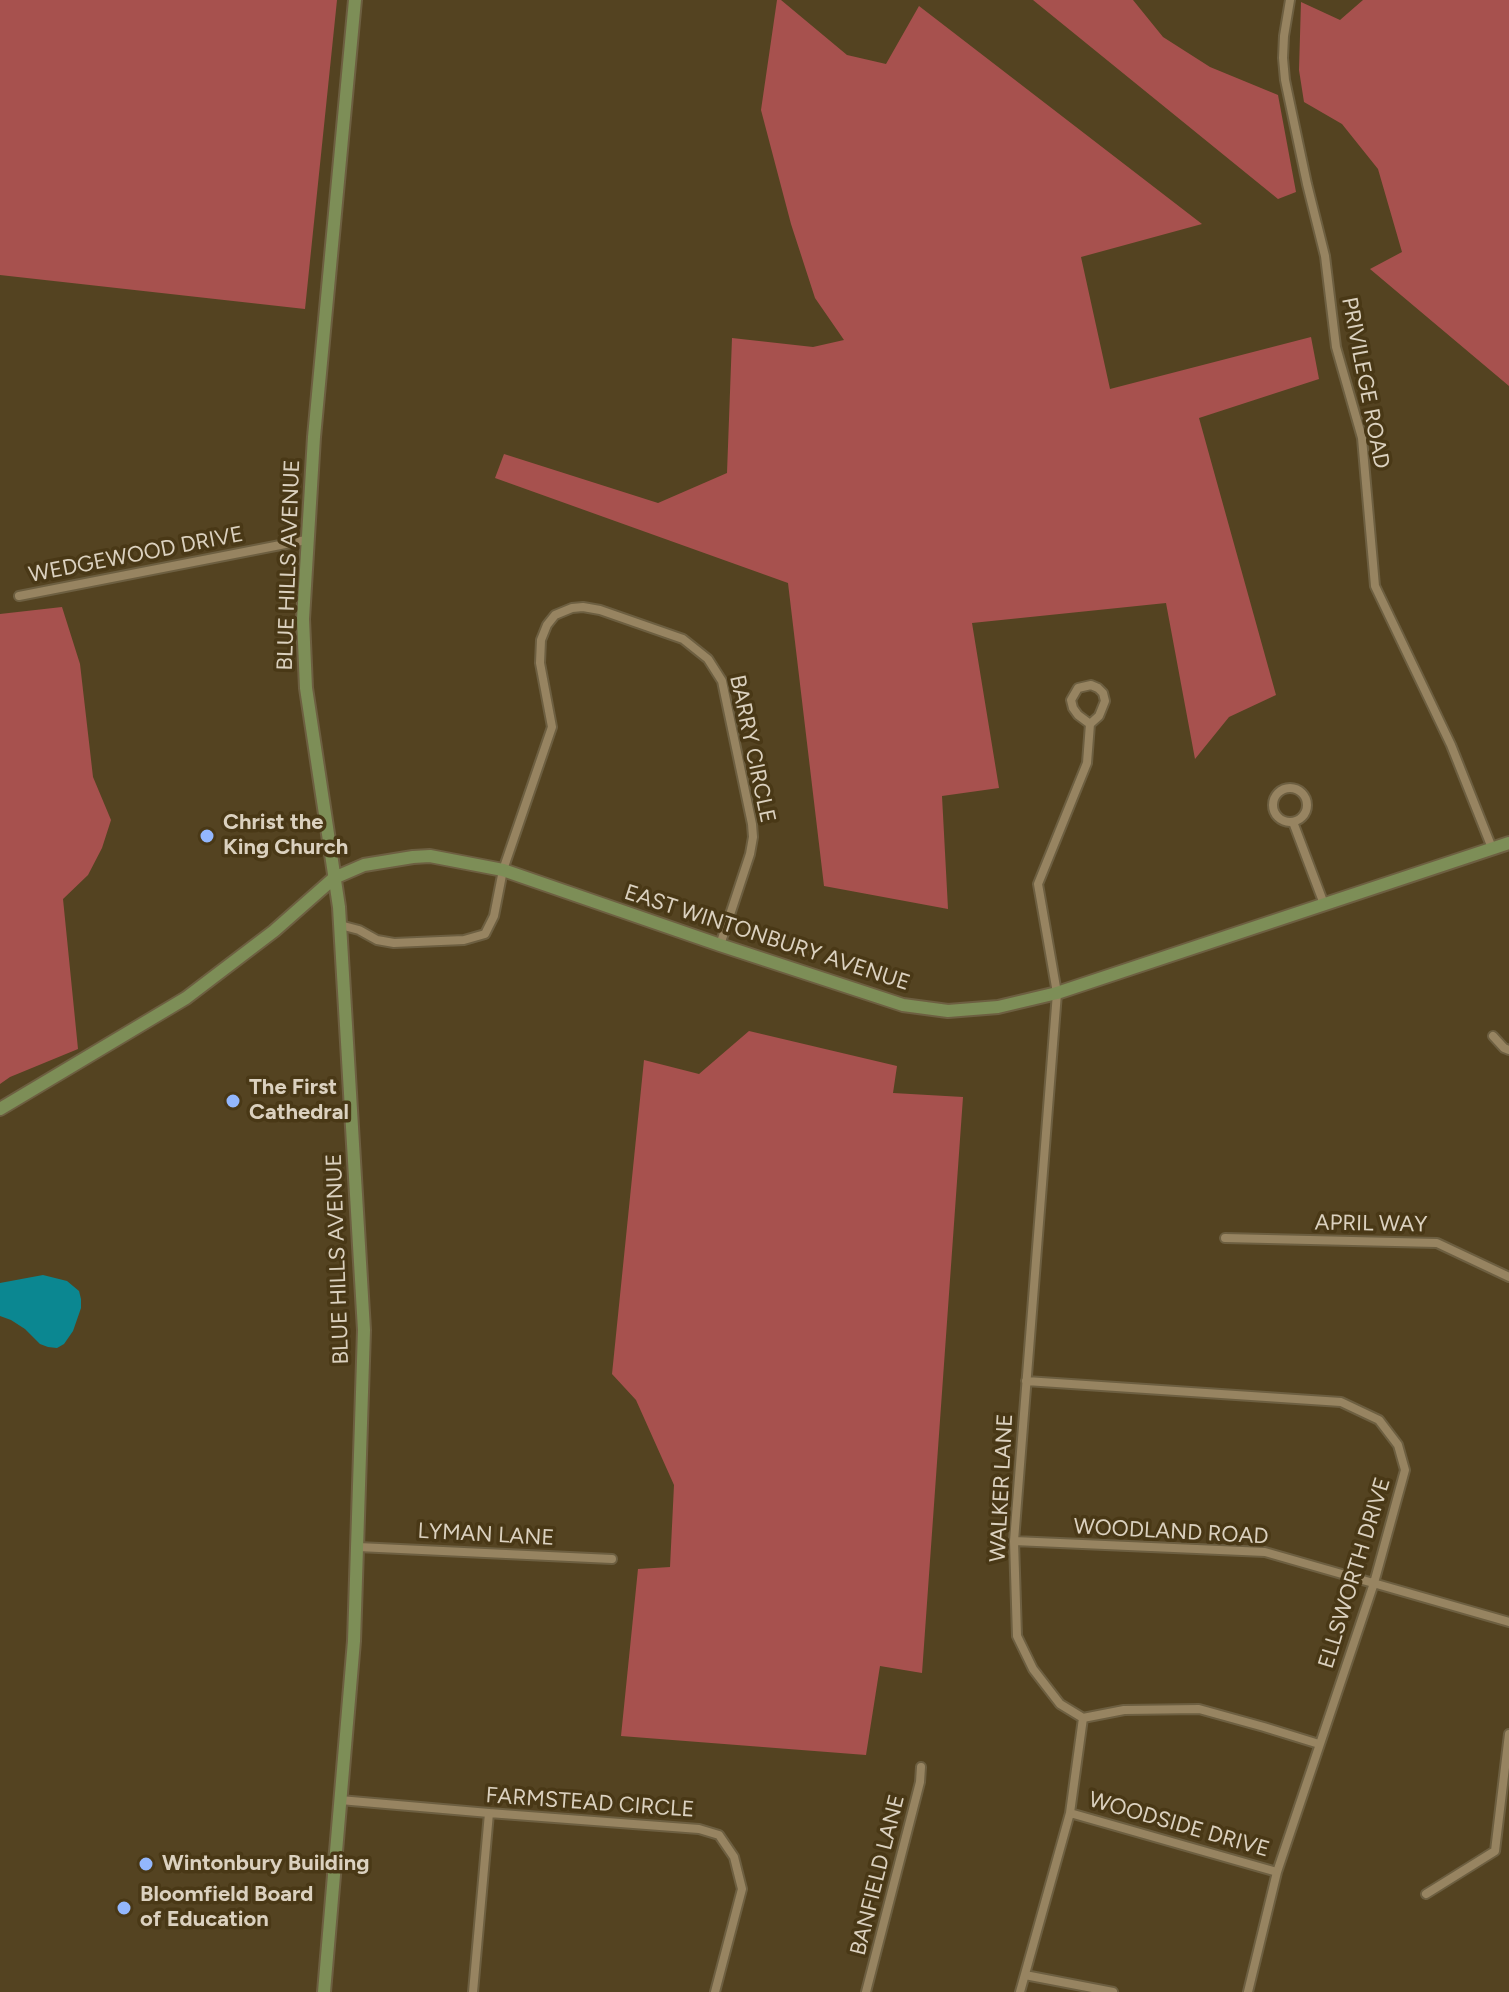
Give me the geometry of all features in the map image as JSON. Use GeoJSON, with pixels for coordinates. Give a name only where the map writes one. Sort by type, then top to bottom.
{"type":"FeatureCollection","features":[{"type":"Feature","properties":{"kind":"main road","name":"BLUE HILLS AVENUE"},"geometry":{"type":"LineString","coordinates":[[324,1992],[354,1641],[364,1330],[340,925],[306,688],[303,619],[314,437],[355,0]]}},
{"type":"Feature","properties":{"kind":"main road","name":"EAST WINTONBURY AVENUE"},"geometry":{"type":"LineString","coordinates":[[334,878],[364,865],[430,856],[503,870],[903,1005],[948,1011],[998,1007],[1057,993],[1509,843]]}},
{"type":"Feature","properties":{"kind":"main road"},"geometry":{"type":"LineString","coordinates":[[0,1109],[186,998],[274,931],[334,878]]}},
{"type":"Feature","properties":{"kind":"street","name":"PRIVILEGE ROAD"},"geometry":{"type":"LineString","coordinates":[[1290,0],[1284,36],[1285,80],[1325,256],[1336,347],[1362,438],[1375,586],[1451,745],[1492,848]]}},
{"type":"Feature","properties":{"kind":"street","name":"WEDGEWOOD DRIVE"},"geometry":{"type":"LineString","coordinates":[[19,596],[306,540]]}},
{"type":"Feature","properties":{"kind":"street","name":"BARRY CIRCLE"},"geometry":{"type":"LineString","coordinates":[[503,870],[552,727],[539,650],[549,622],[565,610],[590,607],[674,635],[708,659],[722,681],[752,824],[750,854],[720,945]]}},
{"type":"Feature","properties":{"kind":"street"},"geometry":{"type":"LineString","coordinates":[[1091,685],[1103,693],[1105,701],[1099,716],[1090,724],[1078,715],[1071,700],[1078,688],[1091,685]]}},
{"type":"Feature","properties":{"kind":"street","name":"WALKER LANE"},"geometry":{"type":"LineString","coordinates":[[1083,1718],[1060,1704],[1033,1669],[1017,1636],[1014,1541],[1057,993],[1038,884],[1087,763],[1090,724]]}},
{"type":"Feature","properties":{"kind":"street"},"geometry":{"type":"LineString","coordinates":[[1286,789],[1301,793],[1306,802],[1302,816],[1293,822],[1283,821],[1273,809],[1277,794],[1286,789]]}},
{"type":"Feature","properties":{"kind":"street"},"geometry":{"type":"LineString","coordinates":[[1293,822],[1324,904]]}},
{"type":"Feature","properties":{"kind":"street"},"geometry":{"type":"LineString","coordinates":[[340,925],[383,942],[478,937],[485,934],[491,924],[503,870]]}},
{"type":"Feature","properties":{"kind":"street"},"geometry":{"type":"LineString","coordinates":[[1493,1036],[1509,1050]]}},
{"type":"Feature","properties":{"kind":"street","name":"APRIL WAY"},"geometry":{"type":"LineString","coordinates":[[1225,1238],[1437,1243],[1509,1277]]}},
{"type":"Feature","properties":{"kind":"street","name":"ELLSWORTH DRIVE"},"geometry":{"type":"LineString","coordinates":[[1026,1381],[1341,1402],[1379,1420],[1398,1445],[1405,1470],[1374,1583],[1277,1872],[1248,1992]]}},
{"type":"Feature","properties":{"kind":"street","name":"WOODLAND ROAD"},"geometry":{"type":"LineString","coordinates":[[1014,1541],[1265,1552],[1509,1622]]}},
{"type":"Feature","properties":{"kind":"street","name":"LYMAN LANE"},"geometry":{"type":"LineString","coordinates":[[358,1547],[612,1559]]}},
{"type":"Feature","properties":{"kind":"street"},"geometry":{"type":"LineString","coordinates":[[1020,1992],[1070,1813],[1083,1718],[1124,1710],[1199,1709],[1319,1744]]}},
{"type":"Feature","properties":{"kind":"street"},"geometry":{"type":"LineString","coordinates":[[1426,1894],[1495,1851],[1509,1734]]}},
{"type":"Feature","properties":{"kind":"street","name":"BANFIELD LANE"},"geometry":{"type":"LineString","coordinates":[[866,1992],[920,1782],[921,1767]]}},
{"type":"Feature","properties":{"kind":"street","name":"FARMSTEAD CIRCLE"},"geometry":{"type":"LineString","coordinates":[[340,1800],[699,1829],[719,1835],[734,1857],[742,1889],[715,1992]]}},
{"type":"Feature","properties":{"kind":"street"},"geometry":{"type":"LineString","coordinates":[[473,1992],[489,1813]]}},
{"type":"Feature","properties":{"kind":"street","name":"WOODSIDE DRIVE"},"geometry":{"type":"LineString","coordinates":[[1070,1813],[1277,1872]]}},
{"type":"Feature","properties":{"kind":"street"},"geometry":{"type":"LineString","coordinates":[[1025,1975],[1113,1992]]}},
{"type":"Feature","properties":{"kind":"shaded area"},"geometry":{"type":"Polygon","coordinates":[[[0,0],[337,0],[305,309],[0,275],[0,0]]]}},
{"type":"Feature","properties":{"kind":"shaded area"},"geometry":{"type":"Polygon","coordinates":[[[777,0],[781,0],[847,55],[886,64],[919,6],[1202,224],[1081,257],[1110,389],[1311,337],[1319,379],[1199,418],[1276,695],[1229,717],[1195,759],[1166,603],[972,623],[999,788],[942,796],[948,909],[824,886],[788,583],[495,478],[504,454],[658,503],[727,473],[732,338],[813,347],[844,340],[815,298],[791,224],[761,110],[777,0]]]}},
{"type":"Feature","properties":{"kind":"shaded area"},"geometry":{"type":"Polygon","coordinates":[[[1033,0],[1133,0],[1163,37],[1210,67],[1278,95],[1296,192],[1278,199],[1033,0]]]}},
{"type":"Feature","properties":{"kind":"shaded area"},"geometry":{"type":"Polygon","coordinates":[[[1363,0],[1509,0],[1509,386],[1370,269],[1402,252],[1378,169],[1342,124],[1304,102],[1299,70],[1301,2],[1340,20],[1363,0]]]}},
{"type":"Feature","properties":{"kind":"shaded area"},"geometry":{"type":"Polygon","coordinates":[[[62,607],[80,664],[93,777],[111,820],[102,848],[88,875],[63,899],[78,1049],[0,1084],[0,614],[62,607]]]}},
{"type":"Feature","properties":{"kind":"shaded area"},"geometry":{"type":"Polygon","coordinates":[[[749,1031],[897,1066],[893,1093],[963,1097],[922,1673],[880,1666],[866,1755],[621,1736],[638,1569],[670,1567],[674,1485],[636,1400],[612,1374],[644,1060],[699,1074],[749,1031]]]}},
{"type":"Feature","properties":{"kind":"water"},"geometry":{"type":"Polygon","coordinates":[[[43,1275],[67,1281],[79,1291],[81,1299],[73,1331],[57,1348],[40,1344],[25,1329],[0,1316],[0,1283],[43,1275]]]}},
{"type":"Feature","properties":{"kind":"place","name":"Christ the King Church"},"geometry":{"type":"Point","coordinates":[207,836]}},
{"type":"Feature","properties":{"kind":"place","name":"The First Cathedral"},"geometry":{"type":"Point","coordinates":[233,1101]}},
{"type":"Feature","properties":{"kind":"place","name":"Wintonbury Building"},"geometry":{"type":"Point","coordinates":[146,1864]}},
{"type":"Feature","properties":{"kind":"place","name":"Bloomfield Board of Education"},"geometry":{"type":"Point","coordinates":[124,1908]}}]}
